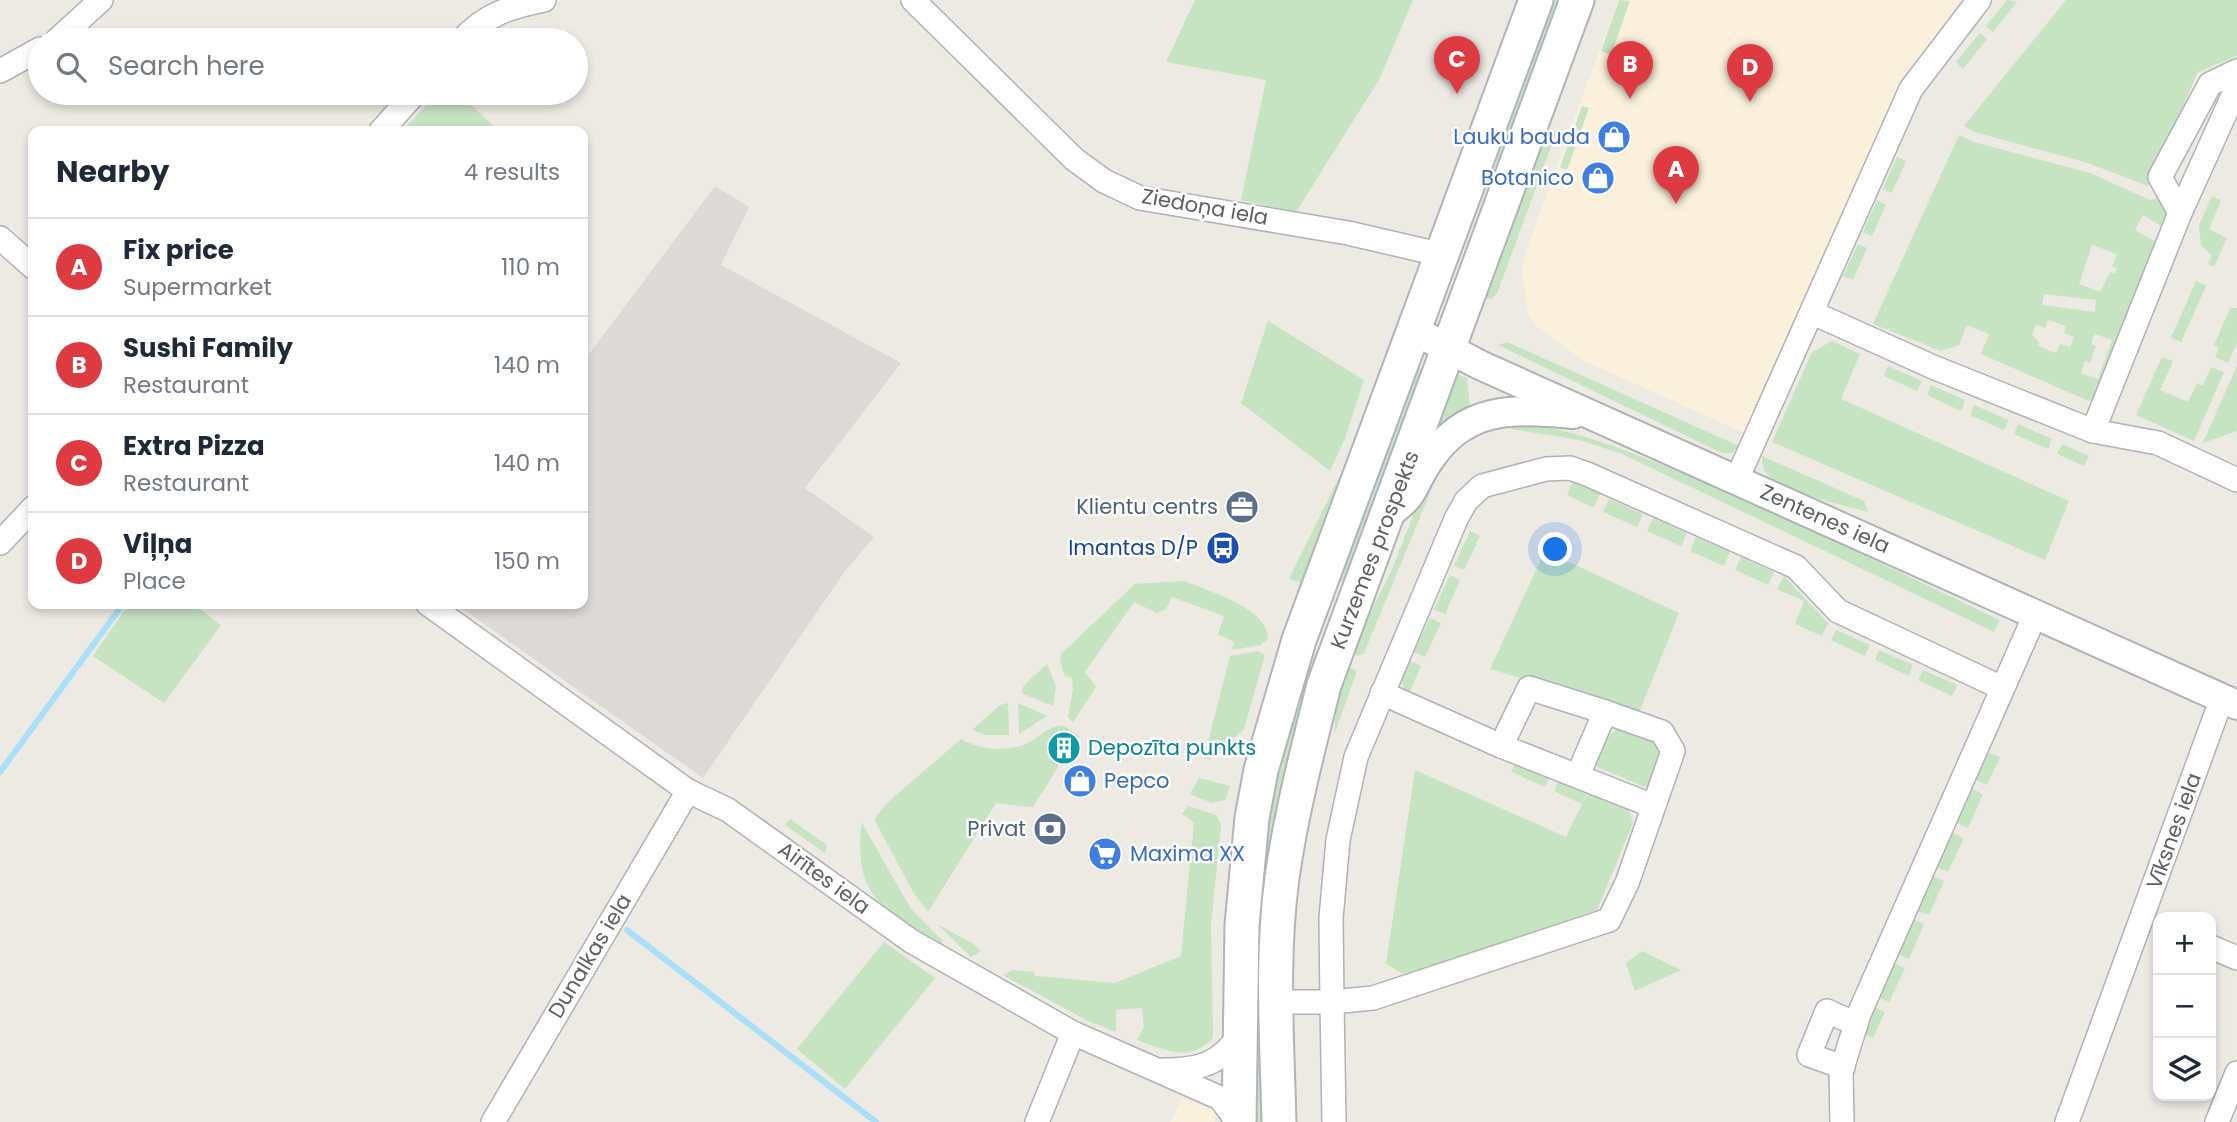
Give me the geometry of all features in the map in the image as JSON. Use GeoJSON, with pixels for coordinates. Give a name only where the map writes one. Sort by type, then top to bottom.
{"type":"FeatureCollection","features":[{"type":"Feature","properties":{"kind":"main road","name":"Kurzemes prospekts"},"geometry":{"type":"LineString","coordinates":[[1239,1122],[1242,925],[1252,818],[1261,770],[1285,679],[1536,0]]}},
{"type":"Feature","properties":{"kind":"main road","name":"Kurzemes prospekts"},"geometry":{"type":"LineString","coordinates":[[1279,1122],[1276,1002],[1282,879],[1302,775],[1324,685],[1577,0]]}},
{"type":"Feature","properties":{"kind":"street"},"geometry":{"type":"LineString","coordinates":[[70,28],[101,0]]}},
{"type":"Feature","properties":{"kind":"street"},"geometry":{"type":"LineString","coordinates":[[473,28],[506,8],[544,0]]}},
{"type":"Feature","properties":{"kind":"street","name":"Ziedoņa iela"},"geometry":{"type":"LineString","coordinates":[[913,0],[1074,159],[1121,190],[1140,198],[1348,233],[1443,255]]}},
{"type":"Feature","properties":{"kind":"street"},"geometry":{"type":"LineString","coordinates":[[1737,479],[1911,89],[1979,0]]}},
{"type":"Feature","properties":{"kind":"street"},"geometry":{"type":"LineString","coordinates":[[0,71],[28,56]]}},
{"type":"Feature","properties":{"kind":"street"},"geometry":{"type":"LineString","coordinates":[[2180,213],[2160,177],[2210,84],[2237,71]]}},
{"type":"Feature","properties":{"kind":"street"},"geometry":{"type":"LineString","coordinates":[[2093,431],[2180,213],[2237,88]]}},
{"type":"Feature","properties":{"kind":"street"},"geometry":{"type":"LineString","coordinates":[[385,126],[404,105]]}},
{"type":"Feature","properties":{"kind":"street"},"geometry":{"type":"LineString","coordinates":[[0,238],[28,263]]}},
{"type":"Feature","properties":{"kind":"street"},"geometry":{"type":"LineString","coordinates":[[1813,313],[1933,367],[2093,431],[2158,443],[2237,480]]}},
{"type":"Feature","properties":{"kind":"street","name":"Zentenes iela"},"geometry":{"type":"LineString","coordinates":[[1415,331],[1450,346],[1480,365],[1597,415],[2230,701]]}},
{"type":"Feature","properties":{"kind":"street"},"geometry":{"type":"LineString","coordinates":[[1389,513],[1403,503],[1416,488],[1425,465],[1439,446],[1457,429],[1479,417],[1508,410],[1597,415]]}},
{"type":"Feature","properties":{"kind":"street"},"geometry":{"type":"LineString","coordinates":[[1334,1122],[1331,918],[1338,841],[1356,757],[1381,693],[1466,501],[1482,486],[1546,469],[1570,468],[1796,568],[1838,611],[2002,688]]}},
{"type":"Feature","properties":{"kind":"street"},"geometry":{"type":"LineString","coordinates":[[0,543],[28,513]]}},
{"type":"Feature","properties":{"kind":"street","name":"Airītes iela"},"geometry":{"type":"LineString","coordinates":[[435,609],[688,791],[728,810],[911,941],[1073,1033],[1159,1070],[1191,1070],[1206,1065],[1232,1046],[1241,1034]]}},
{"type":"Feature","properties":{"kind":"street"},"geometry":{"type":"LineString","coordinates":[[1842,1122],[1843,1067],[1856,1024],[2036,613]]}},
{"type":"Feature","properties":{"kind":"street"},"geometry":{"type":"LineString","coordinates":[[1276,1002],[1332,1002],[1374,998],[1609,920],[1627,883],[1674,751],[1662,732],[1529,688],[1502,746]]}},
{"type":"Feature","properties":{"kind":"street"},"geometry":{"type":"LineString","coordinates":[[1381,693],[1502,746],[1653,806]]}},
{"type":"Feature","properties":{"kind":"street","name":"Vīksnes iela"},"geometry":{"type":"LineString","coordinates":[[2067,1122],[2150,923],[2230,701]]}},
{"type":"Feature","properties":{"kind":"street"},"geometry":{"type":"LineString","coordinates":[[1578,775],[1605,712]]}},
{"type":"Feature","properties":{"kind":"street","name":"Dunalkas iela"},"geometry":{"type":"LineString","coordinates":[[493,1122],[688,791]]}},
{"type":"Feature","properties":{"kind":"street"},"geometry":{"type":"LineString","coordinates":[[2216,949],[2237,958]]}},
{"type":"Feature","properties":{"kind":"street"},"geometry":{"type":"LineString","coordinates":[[1843,1067],[1810,1055],[1826,1011],[1856,1024]]}},
{"type":"Feature","properties":{"kind":"street"},"geometry":{"type":"LineString","coordinates":[[1037,1122],[1073,1033]]}},
{"type":"Feature","properties":{"kind":"street"},"geometry":{"type":"LineString","coordinates":[[1159,1070],[1220,1098],[1239,1122]]}},
{"type":"Feature","properties":{"kind":"street"},"geometry":{"type":"LineString","coordinates":[[2217,1122],[2237,1073]]}},
{"type":"Feature","properties":{"kind":"shaded area"},"geometry":{"type":"Polygon","coordinates":[[[1618,0],[1960,0],[1913,73],[1747,434],[1584,361],[1536,326],[1528,315],[1522,271],[1527,248],[1618,0]]]}},
{"type":"Feature","properties":{"kind":"shaded area"},"geometry":{"type":"Polygon","coordinates":[[[715,186],[749,207],[721,265],[901,363],[805,488],[874,537],[845,571],[703,778],[463,609],[588,609],[588,355],[715,186]]]}},
{"type":"Feature","properties":{"kind":"shaded area"},"geometry":{"type":"Polygon","coordinates":[[[1182,1098],[1214,1111],[1215,1122],[1171,1122],[1182,1098]]]}},
{"type":"Feature","properties":{"kind":"green space"},"geometry":{"type":"Polygon","coordinates":[[[1195,0],[1413,0],[1379,80],[1296,212],[1241,200],[1266,80],[1166,62],[1195,0]]]}},
{"type":"Feature","properties":{"kind":"green space"},"geometry":{"type":"Polygon","coordinates":[[[1550,0],[1565,0],[1460,292],[1452,289],[1550,0]]]}},
{"type":"Feature","properties":{"kind":"green space"},"geometry":{"type":"Polygon","coordinates":[[[1619,0],[1630,1],[1611,55],[1601,51],[1619,0]]]}},
{"type":"Feature","properties":{"kind":"green space"},"geometry":{"type":"Polygon","coordinates":[[[2007,0],[2017,2],[1993,32],[1986,26],[2007,0]]]}},
{"type":"Feature","properties":{"kind":"green space"},"geometry":{"type":"Polygon","coordinates":[[[2066,0],[2237,0],[2237,56],[2198,72],[2148,186],[2088,163],[1974,132],[1964,126],[2066,0]]]}},
{"type":"Feature","properties":{"kind":"green space"},"geometry":{"type":"Polygon","coordinates":[[[1980,33],[1987,39],[1963,69],[1956,62],[1980,33]]]}},
{"type":"Feature","properties":{"kind":"green space"},"geometry":{"type":"Polygon","coordinates":[[[427,105],[471,105],[494,126],[407,126],[427,105]]]}},
{"type":"Feature","properties":{"kind":"green space"},"geometry":{"type":"Polygon","coordinates":[[[1582,106],[1589,108],[1567,170],[1560,167],[1582,106]]]}},
{"type":"Feature","properties":{"kind":"green space"},"geometry":{"type":"Polygon","coordinates":[[[1557,130],[1497,294],[1491,299],[1482,298],[1540,133],[1557,130]]]}},
{"type":"Feature","properties":{"kind":"green space"},"geometry":{"type":"Polygon","coordinates":[[[1959,135],[1974,142],[2090,173],[2150,200],[2158,198],[2167,214],[2164,230],[2093,400],[2089,401],[1981,354],[1989,334],[1967,325],[1959,345],[1941,351],[1873,324],[1959,135]],[[2143,215],[2135,230],[2154,241],[2163,227],[2143,215]],[[2092,245],[2079,284],[2100,292],[2110,272],[2115,273],[2117,268],[2112,266],[2117,254],[2092,245]],[[2044,294],[2042,305],[2095,312],[2096,300],[2044,294]],[[2048,320],[2045,328],[2036,325],[2032,335],[2039,342],[2038,346],[2056,353],[2060,344],[2070,347],[2074,337],[2064,333],[2066,326],[2048,320]],[[2095,334],[2091,344],[2096,346],[2090,363],[2085,361],[2081,373],[2098,379],[2112,340],[2095,334]]]}},
{"type":"Feature","properties":{"kind":"green space"},"geometry":{"type":"Polygon","coordinates":[[[1897,157],[1906,161],[1892,193],[1883,189],[1897,157]]]}},
{"type":"Feature","properties":{"kind":"green space"},"geometry":{"type":"Polygon","coordinates":[[[2212,196],[2221,200],[2209,229],[2227,238],[2214,267],[2208,264],[2212,255],[2201,245],[2199,225],[2212,196]]]}},
{"type":"Feature","properties":{"kind":"green space"},"geometry":{"type":"Polygon","coordinates":[[[1877,200],[1886,205],[1872,236],[1863,232],[1877,200]]]}},
{"type":"Feature","properties":{"kind":"green space"},"geometry":{"type":"Polygon","coordinates":[[[1858,244],[1867,248],[1853,280],[1843,276],[1858,244]]]}},
{"type":"Feature","properties":{"kind":"green space"},"geometry":{"type":"Polygon","coordinates":[[[2196,281],[2206,286],[2181,342],[2171,338],[2196,281]]]}},
{"type":"Feature","properties":{"kind":"green space"},"geometry":{"type":"Polygon","coordinates":[[[2230,308],[2237,308],[2237,343],[2228,363],[2215,357],[2219,348],[2214,345],[2230,308]]]}},
{"type":"Feature","properties":{"kind":"green space"},"geometry":{"type":"Polygon","coordinates":[[[1268,321],[1364,380],[1345,438],[1330,471],[1241,403],[1268,321]]]}},
{"type":"Feature","properties":{"kind":"green space"},"geometry":{"type":"Polygon","coordinates":[[[1832,341],[1860,354],[1841,399],[2069,501],[2045,560],[1772,442],[1812,352],[1832,341]]]}},
{"type":"Feature","properties":{"kind":"green space"},"geometry":{"type":"Polygon","coordinates":[[[1507,342],[1739,446],[1732,453],[1722,453],[1498,345],[1507,342]]]}},
{"type":"Feature","properties":{"kind":"green space"},"geometry":{"type":"Polygon","coordinates":[[[2162,357],[2173,361],[2160,390],[2188,402],[2197,383],[2203,386],[2211,367],[2224,372],[2194,441],[2136,415],[2162,357]]]}},
{"type":"Feature","properties":{"kind":"green space"},"geometry":{"type":"Polygon","coordinates":[[[1432,361],[1347,579],[1336,584],[1416,371],[1432,361]]]}},
{"type":"Feature","properties":{"kind":"green space"},"geometry":{"type":"Polygon","coordinates":[[[2237,365],[2237,431],[2203,443],[2237,365]]]}},
{"type":"Feature","properties":{"kind":"green space"},"geometry":{"type":"Polygon","coordinates":[[[1888,366],[1922,381],[1917,391],[1884,376],[1888,366]]]}},
{"type":"Feature","properties":{"kind":"green space"},"geometry":{"type":"Polygon","coordinates":[[[1456,374],[1467,378],[1470,412],[1438,432],[1434,429],[1456,374]]]}},
{"type":"Feature","properties":{"kind":"green space"},"geometry":{"type":"Polygon","coordinates":[[[1931,385],[1965,400],[1961,411],[1927,395],[1931,385]]]}},
{"type":"Feature","properties":{"kind":"green space"},"geometry":{"type":"Polygon","coordinates":[[[1974,405],[2009,420],[2004,430],[1970,415],[1974,405]]]}},
{"type":"Feature","properties":{"kind":"green space"},"geometry":{"type":"Polygon","coordinates":[[[1363,420],[1305,584],[1289,579],[1344,467],[1363,420]]]}},
{"type":"Feature","properties":{"kind":"green space"},"geometry":{"type":"Polygon","coordinates":[[[1512,423],[1579,435],[1685,474],[2000,620],[1994,632],[1620,453],[1579,440],[1511,429],[1512,423]]]}},
{"type":"Feature","properties":{"kind":"green space"},"geometry":{"type":"Polygon","coordinates":[[[2018,424],[2052,439],[2048,449],[2014,434],[2018,424]]]}},
{"type":"Feature","properties":{"kind":"green space"},"geometry":{"type":"Polygon","coordinates":[[[1476,430],[1478,437],[1463,445],[1440,469],[1364,653],[1358,656],[1349,653],[1391,572],[1429,475],[1476,430]]]}},
{"type":"Feature","properties":{"kind":"green space"},"geometry":{"type":"Polygon","coordinates":[[[2062,444],[2089,456],[2084,466],[2057,454],[2062,444]]]}},
{"type":"Feature","properties":{"kind":"green space"},"geometry":{"type":"Polygon","coordinates":[[[1762,456],[1864,501],[1868,512],[1816,498],[1777,482],[1765,472],[1762,456]]]}},
{"type":"Feature","properties":{"kind":"green space"},"geometry":{"type":"Polygon","coordinates":[[[1573,482],[1600,494],[1594,508],[1567,495],[1573,482]]]}},
{"type":"Feature","properties":{"kind":"green space"},"geometry":{"type":"Polygon","coordinates":[[[1609,499],[1643,514],[1637,527],[1603,512],[1609,499]]]}},
{"type":"Feature","properties":{"kind":"green space"},"geometry":{"type":"Polygon","coordinates":[[[1653,518],[1687,533],[1681,546],[1647,531],[1653,518]]]}},
{"type":"Feature","properties":{"kind":"green space"},"geometry":{"type":"Polygon","coordinates":[[[1470,531],[1480,536],[1464,570],[1454,566],[1470,531]]]}},
{"type":"Feature","properties":{"kind":"green space"},"geometry":{"type":"Polygon","coordinates":[[[1696,537],[1730,552],[1724,566],[1690,551],[1696,537]]]}},
{"type":"Feature","properties":{"kind":"green space"},"geometry":{"type":"Polygon","coordinates":[[[1545,551],[1679,613],[1639,713],[1490,669],[1545,551]]]}},
{"type":"Feature","properties":{"kind":"green space"},"geometry":{"type":"Polygon","coordinates":[[[1741,557],[1774,572],[1768,585],[1735,570],[1741,557]]]}},
{"type":"Feature","properties":{"kind":"green space"},"geometry":{"type":"Polygon","coordinates":[[[1450,575],[1460,580],[1445,614],[1434,609],[1450,575]]]}},
{"type":"Feature","properties":{"kind":"green space"},"geometry":{"type":"Polygon","coordinates":[[[1784,576],[1828,623],[1822,636],[1795,624],[1804,601],[1777,589],[1784,576]]]}},
{"type":"Feature","properties":{"kind":"green space"},"geometry":{"type":"Polygon","coordinates":[[[1184,581],[1221,595],[1248,610],[1266,628],[1268,639],[1260,645],[1232,650],[1234,642],[1218,634],[1224,616],[1172,597],[1166,609],[1157,613],[1134,602],[1085,672],[1096,687],[1073,722],[1068,717],[1073,690],[1072,678],[1065,676],[1060,661],[1061,654],[1135,584],[1184,581]]]}},
{"type":"Feature","properties":{"kind":"green space"},"geometry":{"type":"Polygon","coordinates":[[[126,609],[200,609],[221,625],[164,703],[93,656],[126,609]]]}},
{"type":"Feature","properties":{"kind":"green space"},"geometry":{"type":"Polygon","coordinates":[[[1430,618],[1441,623],[1425,657],[1414,652],[1430,618]]]}},
{"type":"Feature","properties":{"kind":"green space"},"geometry":{"type":"Polygon","coordinates":[[[1836,630],[1870,645],[1865,656],[1831,640],[1836,630]]]}},
{"type":"Feature","properties":{"kind":"green space"},"geometry":{"type":"Polygon","coordinates":[[[1879,650],[1913,665],[1909,676],[1875,660],[1879,650]]]}},
{"type":"Feature","properties":{"kind":"green space"},"geometry":{"type":"Polygon","coordinates":[[[1258,651],[1265,655],[1244,729],[1210,760],[1204,758],[1230,656],[1258,651]]]}},
{"type":"Feature","properties":{"kind":"green space"},"geometry":{"type":"Polygon","coordinates":[[[1308,652],[1322,658],[1265,1122],[1256,1122],[1254,918],[1266,816],[1308,652]]]}},
{"type":"Feature","properties":{"kind":"green space"},"geometry":{"type":"Polygon","coordinates":[[[1410,661],[1421,666],[1409,693],[1404,691],[1402,679],[1410,661]]]}},
{"type":"Feature","properties":{"kind":"green space"},"geometry":{"type":"Polygon","coordinates":[[[1047,664],[1056,686],[1053,706],[1021,693],[1024,685],[1047,664]]]}},
{"type":"Feature","properties":{"kind":"green space"},"geometry":{"type":"Polygon","coordinates":[[[1345,665],[1356,670],[1356,674],[1334,735],[1337,697],[1345,665]]]}},
{"type":"Feature","properties":{"kind":"green space"},"geometry":{"type":"Polygon","coordinates":[[[1923,670],[1957,685],[1952,696],[1918,680],[1923,670]]]}},
{"type":"Feature","properties":{"kind":"green space"},"geometry":{"type":"Polygon","coordinates":[[[1008,703],[1009,735],[986,735],[972,730],[1000,705],[1008,703]]]}},
{"type":"Feature","properties":{"kind":"green space"},"geometry":{"type":"Polygon","coordinates":[[[1018,703],[1047,716],[1019,734],[1018,703]]]}},
{"type":"Feature","properties":{"kind":"green space"},"geometry":{"type":"Polygon","coordinates":[[[1626,725],[1653,736],[1664,757],[1650,789],[1593,765],[1609,736],[1626,725]]]}},
{"type":"Feature","properties":{"kind":"green space"},"geometry":{"type":"Polygon","coordinates":[[[1058,726],[1064,726],[1079,736],[1077,740],[1067,734],[1054,753],[1063,759],[1033,807],[996,803],[928,912],[913,892],[874,819],[887,803],[961,739],[987,748],[1007,749],[1025,744],[1058,726]]]}},
{"type":"Feature","properties":{"kind":"green space"},"geometry":{"type":"Polygon","coordinates":[[[1989,753],[2000,757],[1987,785],[1976,780],[1989,753]]]}},
{"type":"Feature","properties":{"kind":"green space"},"geometry":{"type":"Polygon","coordinates":[[[1516,760],[1550,776],[1545,787],[1511,772],[1516,760]]]}},
{"type":"Feature","properties":{"kind":"green space"},"geometry":{"type":"Polygon","coordinates":[[[1415,770],[1566,837],[1582,804],[1554,791],[1559,780],[1587,792],[1582,803],[1589,792],[1629,809],[1633,823],[1597,910],[1405,975],[1386,964],[1415,770]]]}},
{"type":"Feature","properties":{"kind":"green space"},"geometry":{"type":"Polygon","coordinates":[[[1199,778],[1230,786],[1225,800],[1212,803],[1190,794],[1199,778]]]}},
{"type":"Feature","properties":{"kind":"green space"},"geometry":{"type":"Polygon","coordinates":[[[1972,789],[1983,794],[1968,828],[1957,823],[1972,789]]]}},
{"type":"Feature","properties":{"kind":"green space"},"geometry":{"type":"Polygon","coordinates":[[[1188,806],[1216,815],[1221,824],[1211,925],[1213,1038],[1204,1046],[1186,1052],[1157,1047],[1137,1040],[1144,1027],[1142,1008],[1116,1010],[1116,1032],[1086,1020],[1003,975],[1012,970],[1034,972],[1035,976],[1115,983],[1181,956],[1194,822],[1182,814],[1188,806]]]}},
{"type":"Feature","properties":{"kind":"green space"},"geometry":{"type":"Polygon","coordinates":[[[790,819],[824,843],[827,846],[825,853],[785,825],[790,819]]]}},
{"type":"Feature","properties":{"kind":"green space"},"geometry":{"type":"Polygon","coordinates":[[[862,823],[911,909],[943,941],[940,946],[888,911],[876,898],[862,868],[862,823]]]}},
{"type":"Feature","properties":{"kind":"green space"},"geometry":{"type":"Polygon","coordinates":[[[1953,833],[1964,838],[1948,872],[1937,867],[1953,833]]]}},
{"type":"Feature","properties":{"kind":"green space"},"geometry":{"type":"Polygon","coordinates":[[[1933,876],[1944,881],[1929,915],[1917,911],[1933,876]]]}},
{"type":"Feature","properties":{"kind":"green space"},"geometry":{"type":"Polygon","coordinates":[[[1913,919],[1924,924],[1909,959],[1898,954],[1913,919]]]}},
{"type":"Feature","properties":{"kind":"green space"},"geometry":{"type":"Polygon","coordinates":[[[937,924],[975,945],[981,951],[971,957],[937,924]]]}},
{"type":"Feature","properties":{"kind":"green space"},"geometry":{"type":"Polygon","coordinates":[[[884,942],[935,978],[845,1089],[797,1049],[884,942]]]}},
{"type":"Feature","properties":{"kind":"green space"},"geometry":{"type":"Polygon","coordinates":[[[1642,951],[1681,970],[1635,991],[1626,963],[1642,951]]]}},
{"type":"Feature","properties":{"kind":"green space"},"geometry":{"type":"Polygon","coordinates":[[[1894,963],[1905,968],[1889,1002],[1878,997],[1894,963]]]}},
{"type":"Feature","properties":{"kind":"green space"},"geometry":{"type":"Polygon","coordinates":[[[1874,1007],[1885,1012],[1873,1038],[1862,1033],[1874,1007]]]}},
{"type":"Feature","properties":{"kind":"waterway"},"geometry":{"type":"LineString","coordinates":[[0,772],[119,609]]}},
{"type":"Feature","properties":{"kind":"waterway"},"geometry":{"type":"LineString","coordinates":[[627,930],[876,1122]]}},
{"type":"Feature","properties":{"kind":"place","name":"Extra Pizza"},"geometry":{"type":"Point","coordinates":[1457,94]}},
{"type":"Feature","properties":{"kind":"place","name":"Sushi Family"},"geometry":{"type":"Point","coordinates":[1630,99]}},
{"type":"Feature","properties":{"kind":"place","name":"Viļņa"},"geometry":{"type":"Point","coordinates":[1750,102]}},
{"type":"Feature","properties":{"kind":"place","name":"Lauku bauda"},"geometry":{"type":"Point","coordinates":[1614,137]}},
{"type":"Feature","properties":{"kind":"place","name":"Botanico"},"geometry":{"type":"Point","coordinates":[1598,178]}},
{"type":"Feature","properties":{"kind":"place","name":"Fix price"},"geometry":{"type":"Point","coordinates":[1676,204]}},
{"type":"Feature","properties":{"kind":"place","name":"Klientu centrs"},"geometry":{"type":"Point","coordinates":[1242,507]}},
{"type":"Feature","properties":{"kind":"place","name":"Imantas D/P"},"geometry":{"type":"Point","coordinates":[1223,548]}},
{"type":"Feature","properties":{"kind":"place","name":"Depozīta punkts"},"geometry":{"type":"Point","coordinates":[1064,748]}},
{"type":"Feature","properties":{"kind":"place","name":"Pepco"},"geometry":{"type":"Point","coordinates":[1080,781]}},
{"type":"Feature","properties":{"kind":"place","name":"Privat"},"geometry":{"type":"Point","coordinates":[1050,829]}},
{"type":"Feature","properties":{"kind":"place","name":"Maxima XX"},"geometry":{"type":"Point","coordinates":[1105,854]}}]}
